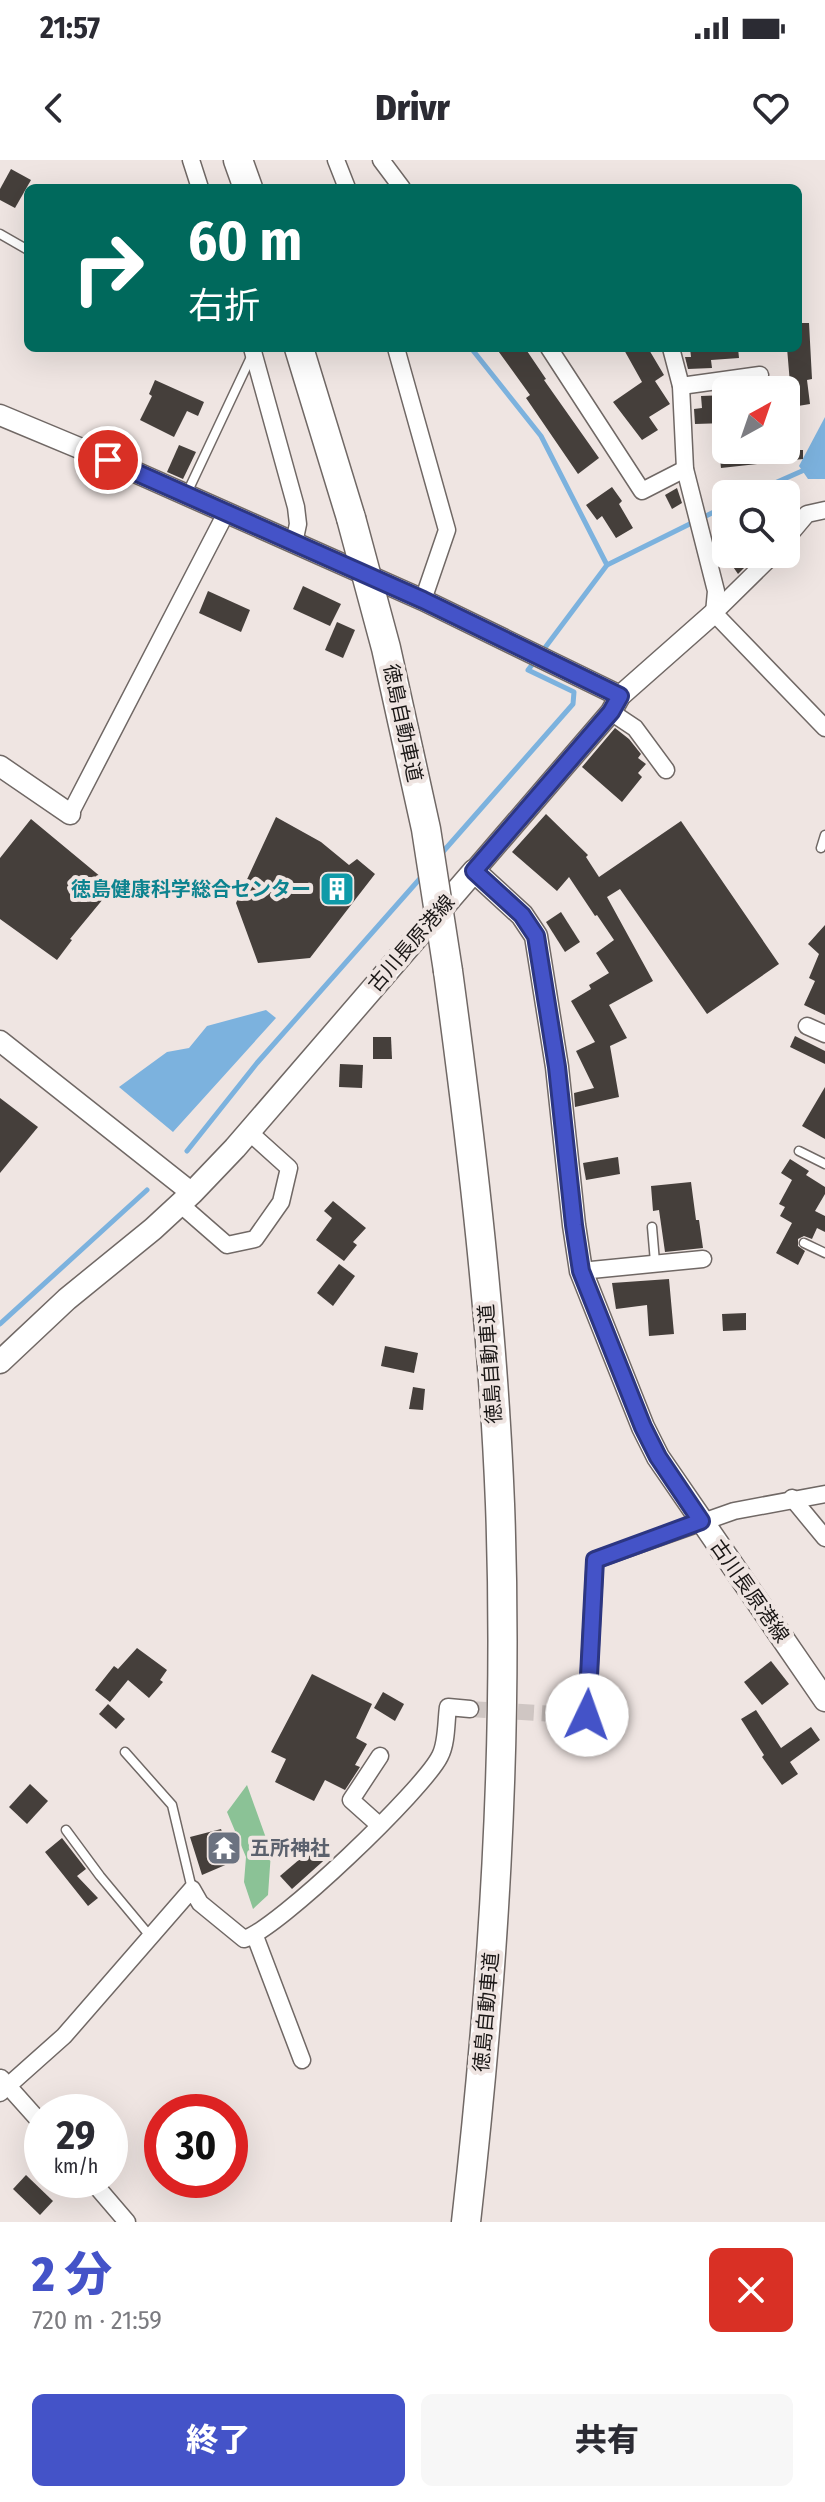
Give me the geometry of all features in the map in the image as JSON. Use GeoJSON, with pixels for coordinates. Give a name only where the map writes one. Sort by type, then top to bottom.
{"type":"FeatureCollection","features":[{"type":"Feature","properties":{"kind":"highway"},"geometry":{"type":"LineString","coordinates":[[238,160],[247,184]]}},
{"type":"Feature","properties":{"kind":"highway"},"geometry":{"type":"LineString","coordinates":[[257,160],[265,184]]}},
{"type":"Feature","properties":{"kind":"highway","name":"徳島自動車道"},"geometry":{"type":"LineString","coordinates":[[300,352],[351,518]]}},
{"type":"Feature","properties":{"kind":"highway","name":"徳島自動車道"},"geometry":{"type":"LineString","coordinates":[[312,352],[351,518],[386,648],[426,829],[471,1143],[488,1320],[500,1503],[502,1638],[499,1830],[490,1977],[466,2222]]}},
{"type":"Feature","properties":{"kind":"main road","name":"古川長原港線"},"geometry":{"type":"LineString","coordinates":[[1,1358],[186,1198],[249,1132],[474,871],[522,915],[536,936],[557,1067],[581,1271],[643,1427],[658,1457],[825,1700]]}},
{"type":"Feature","properties":{"kind":"street"},"geometry":{"type":"LineString","coordinates":[[191,160],[199,184]]}},
{"type":"Feature","properties":{"kind":"street"},"geometry":{"type":"LineString","coordinates":[[336,160],[345,184]]}},
{"type":"Feature","properties":{"kind":"street"},"geometry":{"type":"LineString","coordinates":[[381,160],[399,184]]}},
{"type":"Feature","properties":{"kind":"street"},"geometry":{"type":"LineString","coordinates":[[254,352],[294,497],[298,524],[294,543]]}},
{"type":"Feature","properties":{"kind":"street"},"geometry":{"type":"LineString","coordinates":[[397,352],[447,530],[423,600]]}},
{"type":"Feature","properties":{"kind":"street"},"geometry":{"type":"LineString","coordinates":[[552,352],[642,491],[685,469]]}},
{"type":"Feature","properties":{"kind":"street"},"geometry":{"type":"LineString","coordinates":[[672,352],[681,386],[685,469],[716,591],[714,613],[825,728]]}},
{"type":"Feature","properties":{"kind":"street"},"geometry":{"type":"LineString","coordinates":[[681,386],[760,375]]}},
{"type":"Feature","properties":{"kind":"street"},"geometry":{"type":"LineString","coordinates":[[0,415],[423,600],[540,656],[616,704],[666,770]]}},
{"type":"Feature","properties":{"kind":"street"},"geometry":{"type":"LineString","coordinates":[[800,522],[807,514],[825,510]]}},
{"type":"Feature","properties":{"kind":"street"},"geometry":{"type":"LineString","coordinates":[[0,766],[70,814],[226,513]]}},
{"type":"Feature","properties":{"kind":"street"},"geometry":{"type":"LineString","coordinates":[[474,871],[616,704],[760,568]]}},
{"type":"Feature","properties":{"kind":"street"},"geometry":{"type":"LineString","coordinates":[[807,1026],[825,1034]]}},
{"type":"Feature","properties":{"kind":"street"},"geometry":{"type":"LineString","coordinates":[[0,1041],[186,1198],[227,1245],[255,1239],[281,1202],[289,1168],[249,1132]]}},
{"type":"Feature","properties":{"kind":"street"},"geometry":{"type":"LineString","coordinates":[[581,1271],[703,1259]]}},
{"type":"Feature","properties":{"kind":"street"},"geometry":{"type":"LineString","coordinates":[[555,1714],[587,1715],[595,1560],[746,1507],[825,1494]]}},
{"type":"Feature","properties":{"kind":"street"},"geometry":{"type":"LineString","coordinates":[[792,1498],[825,1538]]}},
{"type":"Feature","properties":{"kind":"street"},"geometry":{"type":"LineString","coordinates":[[24,2106],[3,2085],[64,2036],[192,1889],[200,1903],[244,1939],[255,1936],[305,1895],[403,1804],[441,1754],[448,1707],[470,1709]]}},
{"type":"Feature","properties":{"kind":"street"},"geometry":{"type":"LineString","coordinates":[[379,1825],[351,1800],[380,1756]]}},
{"type":"Feature","properties":{"kind":"street"},"geometry":{"type":"LineString","coordinates":[[255,1936],[302,2060]]}},
{"type":"Feature","properties":{"kind":"street"},"geometry":{"type":"LineString","coordinates":[[106,2198],[127,2222]]}},
{"type":"Feature","properties":{"kind":"lane"},"geometry":{"type":"LineString","coordinates":[[0,234],[24,248]]}},
{"type":"Feature","properties":{"kind":"lane"},"geometry":{"type":"LineString","coordinates":[[186,495],[252,352]]}},
{"type":"Feature","properties":{"kind":"lane"},"geometry":{"type":"LineString","coordinates":[[821,848],[825,835]]}},
{"type":"Feature","properties":{"kind":"lane"},"geometry":{"type":"LineString","coordinates":[[799,1151],[825,1164]]}},
{"type":"Feature","properties":{"kind":"lane"},"geometry":{"type":"LineString","coordinates":[[652,1227],[655,1262]]}},
{"type":"Feature","properties":{"kind":"lane"},"geometry":{"type":"LineString","coordinates":[[804,1243],[825,1253]]}},
{"type":"Feature","properties":{"kind":"lane"},"geometry":{"type":"LineString","coordinates":[[125,1752],[172,1805],[192,1889]]}},
{"type":"Feature","properties":{"kind":"lane"},"geometry":{"type":"LineString","coordinates":[[66,1830],[151,1936]]}},
{"type":"Feature","properties":{"kind":"green space"},"geometry":{"type":"Polygon","coordinates":[[[247,1785],[271,1852],[268,1895],[253,1909],[244,1882],[246,1857],[227,1812],[247,1785]]]}},
{"type":"Feature","properties":{"kind":"water"},"geometry":{"type":"Polygon","coordinates":[[[825,417],[825,479],[808,479],[799,466],[825,417]]]}},
{"type":"Feature","properties":{"kind":"water"},"geometry":{"type":"Polygon","coordinates":[[[266,1010],[276,1018],[173,1132],[119,1087],[167,1052],[189,1048],[207,1026],[266,1010]]]}},
{"type":"Feature","properties":{"kind":"building"},"geometry":{"type":"Polygon","coordinates":[[[11,169],[31,180],[24,184],[24,192],[15,208],[0,200],[0,189],[11,169]]]}},
{"type":"Feature","properties":{"kind":"building"},"geometry":{"type":"Polygon","coordinates":[[[802,323],[809,323],[812,379],[807,380],[810,404],[800,406],[800,376],[789,376],[787,352],[802,352],[802,323]]]}},
{"type":"Feature","properties":{"kind":"building"},"geometry":{"type":"Polygon","coordinates":[[[499,352],[528,352],[599,458],[578,474],[526,398],[530,395],[499,352]]]}},
{"type":"Feature","properties":{"kind":"building"},"geometry":{"type":"Polygon","coordinates":[[[625,352],[650,352],[664,375],[655,381],[670,404],[649,417],[658,430],[642,440],[613,402],[642,382],[625,352]]]}},
{"type":"Feature","properties":{"kind":"building"},"geometry":{"type":"Polygon","coordinates":[[[690,352],[738,352],[739,358],[711,360],[712,368],[688,369],[685,357],[691,357],[690,352]]]}},
{"type":"Feature","properties":{"kind":"building"},"geometry":{"type":"Polygon","coordinates":[[[155,380],[204,402],[198,416],[187,411],[174,437],[140,420],[152,396],[149,394],[155,380]]]}},
{"type":"Feature","properties":{"kind":"building"},"geometry":{"type":"Polygon","coordinates":[[[701,396],[712,396],[712,423],[695,424],[694,409],[702,408],[701,396]]]}},
{"type":"Feature","properties":{"kind":"building"},"geometry":{"type":"Polygon","coordinates":[[[179,445],[196,452],[183,479],[167,472],[179,445]]]}},
{"type":"Feature","properties":{"kind":"building"},"geometry":{"type":"Polygon","coordinates":[[[721,464],[757,464],[721,468],[721,464]]]}},
{"type":"Feature","properties":{"kind":"building"},"geometry":{"type":"Polygon","coordinates":[[[612,487],[622,501],[619,504],[633,528],[616,538],[602,516],[597,520],[586,505],[612,487]]]}},
{"type":"Feature","properties":{"kind":"building"},"geometry":{"type":"Polygon","coordinates":[[[677,488],[682,503],[672,509],[665,495],[677,488]]]}},
{"type":"Feature","properties":{"kind":"building"},"geometry":{"type":"Polygon","coordinates":[[[303,586],[341,604],[330,626],[293,609],[303,586]]]}},
{"type":"Feature","properties":{"kind":"building"},"geometry":{"type":"Polygon","coordinates":[[[208,591],[250,610],[241,632],[199,613],[208,591]]]}},
{"type":"Feature","properties":{"kind":"building"},"geometry":{"type":"Polygon","coordinates":[[[337,622],[355,630],[343,658],[325,650],[337,622]]]}},
{"type":"Feature","properties":{"kind":"building"},"geometry":{"type":"Polygon","coordinates":[[[615,728],[629,739],[641,754],[638,758],[646,764],[638,773],[642,777],[622,802],[582,767],[615,728]]]}},
{"type":"Feature","properties":{"kind":"building"},"geometry":{"type":"Polygon","coordinates":[[[546,814],[588,855],[586,857],[599,877],[681,821],[779,964],[707,1014],[620,889],[607,897],[653,981],[609,1005],[627,1038],[610,1046],[619,1097],[575,1107],[574,1093],[594,1088],[576,1051],[595,1042],[571,1001],[609,973],[596,953],[614,940],[569,877],[557,891],[512,852],[546,814]]]}},
{"type":"Feature","properties":{"kind":"building","name":"徳島健康科学総合センター"},"geometry":{"type":"Polygon","coordinates":[[[276,817],[321,842],[349,865],[357,859],[375,874],[310,958],[258,963],[236,903],[276,817]]]}},
{"type":"Feature","properties":{"kind":"building"},"geometry":{"type":"Polygon","coordinates":[[[31,819],[113,887],[70,939],[57,960],[0,919],[0,858],[31,819]]]}},
{"type":"Feature","properties":{"kind":"building"},"geometry":{"type":"Polygon","coordinates":[[[561,912],[580,942],[565,952],[546,922],[561,912]]]}},
{"type":"Feature","properties":{"kind":"building"},"geometry":{"type":"Polygon","coordinates":[[[825,925],[825,1015],[804,1005],[815,981],[809,978],[819,954],[808,944],[825,925]]]}},
{"type":"Feature","properties":{"kind":"building"},"geometry":{"type":"Polygon","coordinates":[[[795,1036],[825,1051],[825,1064],[790,1047],[795,1036]]]}},
{"type":"Feature","properties":{"kind":"building"},"geometry":{"type":"Polygon","coordinates":[[[373,1037],[391,1037],[392,1059],[373,1059],[373,1037]]]}},
{"type":"Feature","properties":{"kind":"building"},"geometry":{"type":"Polygon","coordinates":[[[340,1064],[363,1065],[362,1088],[339,1087],[340,1064]]]}},
{"type":"Feature","properties":{"kind":"building"},"geometry":{"type":"Polygon","coordinates":[[[825,1087],[825,1139],[802,1126],[825,1087]]]}},
{"type":"Feature","properties":{"kind":"building"},"geometry":{"type":"Polygon","coordinates":[[[0,1098],[38,1127],[0,1173],[0,1098]]]}},
{"type":"Feature","properties":{"kind":"building"},"geometry":{"type":"Polygon","coordinates":[[[618,1157],[620,1174],[586,1180],[583,1163],[618,1157]]]}},
{"type":"Feature","properties":{"kind":"building"},"geometry":{"type":"Polygon","coordinates":[[[790,1159],[809,1171],[806,1175],[825,1187],[825,1194],[815,1211],[825,1216],[825,1232],[817,1228],[812,1239],[804,1236],[798,1239],[798,1246],[805,1251],[798,1265],[776,1253],[792,1223],[780,1216],[785,1207],[779,1204],[792,1180],[781,1173],[790,1159]]]}},
{"type":"Feature","properties":{"kind":"building"},"geometry":{"type":"Polygon","coordinates":[[[691,1182],[703,1248],[665,1252],[659,1210],[653,1211],[651,1186],[691,1182]]]}},
{"type":"Feature","properties":{"kind":"building"},"geometry":{"type":"Polygon","coordinates":[[[333,1201],[366,1228],[353,1242],[357,1245],[344,1261],[316,1240],[332,1218],[324,1211],[333,1201]]]}},
{"type":"Feature","properties":{"kind":"building"},"geometry":{"type":"Polygon","coordinates":[[[339,1264],[355,1276],[333,1306],[317,1293],[339,1264]]]}},
{"type":"Feature","properties":{"kind":"building"},"geometry":{"type":"Polygon","coordinates":[[[669,1279],[674,1334],[649,1336],[647,1305],[616,1309],[612,1283],[669,1279]]]}},
{"type":"Feature","properties":{"kind":"building"},"geometry":{"type":"Polygon","coordinates":[[[746,1313],[746,1330],[723,1331],[722,1314],[746,1313]]]}},
{"type":"Feature","properties":{"kind":"building"},"geometry":{"type":"Polygon","coordinates":[[[385,1346],[418,1353],[414,1373],[381,1366],[385,1346]]]}},
{"type":"Feature","properties":{"kind":"building"},"geometry":{"type":"Polygon","coordinates":[[[413,1387],[425,1389],[423,1410],[409,1409],[413,1387]]]}},
{"type":"Feature","properties":{"kind":"building"},"geometry":{"type":"Polygon","coordinates":[[[137,1648],[167,1670],[160,1680],[163,1682],[149,1698],[128,1680],[110,1702],[95,1690],[114,1666],[118,1669],[137,1648]]]}},
{"type":"Feature","properties":{"kind":"building"},"geometry":{"type":"Polygon","coordinates":[[[771,1661],[789,1684],[762,1705],[744,1682],[771,1661]]]}},
{"type":"Feature","properties":{"kind":"building"},"geometry":{"type":"Polygon","coordinates":[[[312,1674],[372,1704],[356,1738],[367,1744],[355,1765],[360,1767],[345,1790],[325,1780],[314,1801],[275,1782],[286,1759],[271,1752],[312,1674]]]}},
{"type":"Feature","properties":{"kind":"building"},"geometry":{"type":"Polygon","coordinates":[[[383,1692],[404,1704],[395,1721],[374,1708],[383,1692]]]}},
{"type":"Feature","properties":{"kind":"building"},"geometry":{"type":"Polygon","coordinates":[[[108,1704],[125,1719],[116,1729],[99,1714],[108,1704]]]}},
{"type":"Feature","properties":{"kind":"building"},"geometry":{"type":"Polygon","coordinates":[[[756,1710],[781,1748],[811,1727],[820,1740],[790,1762],[798,1774],[782,1785],[741,1719],[756,1710]]]}},
{"type":"Feature","properties":{"kind":"building"},"geometry":{"type":"Polygon","coordinates":[[[30,1784],[48,1801],[27,1824],[9,1807],[30,1784]]]}},
{"type":"Feature","properties":{"kind":"building"},"geometry":{"type":"Polygon","coordinates":[[[221,1829],[225,1840],[229,1838],[237,1860],[202,1875],[190,1837],[221,1829]]]}},
{"type":"Feature","properties":{"kind":"building"},"geometry":{"type":"Polygon","coordinates":[[[62,1838],[86,1869],[77,1876],[98,1898],[88,1906],[45,1852],[62,1838]]]}},
{"type":"Feature","properties":{"kind":"building"},"geometry":{"type":"Polygon","coordinates":[[[321,1841],[331,1854],[292,1889],[280,1876],[321,1841]]]}},
{"type":"Feature","properties":{"kind":"building"},"geometry":{"type":"Polygon","coordinates":[[[24,2177],[24,2198],[50,2198],[53,2201],[40,2215],[13,2189],[24,2177]]]}},
{"type":"Feature","properties":{"kind":"waterway"},"geometry":{"type":"LineString","coordinates":[[474,352],[541,436],[607,565]]}},
{"type":"Feature","properties":{"kind":"waterway"},"geometry":{"type":"LineString","coordinates":[[782,480],[802,471]]}},
{"type":"Feature","properties":{"kind":"waterway"},"geometry":{"type":"LineString","coordinates":[[541,653],[607,565],[712,513]]}},
{"type":"Feature","properties":{"kind":"waterway"},"geometry":{"type":"LineString","coordinates":[[441,854],[573,704],[574,692],[528,670],[535,661]]}},
{"type":"Feature","properties":{"kind":"waterway"},"geometry":{"type":"LineString","coordinates":[[187,1151],[257,1063],[424,874]]}},
{"type":"Feature","properties":{"kind":"waterway"},"geometry":{"type":"LineString","coordinates":[[0,1324],[147,1190]]}},
{"type":"Feature","properties":{"kind":"tunnel"},"geometry":{"type":"LineString","coordinates":[[470,1709],[555,1714]]}},
{"type":"Feature","properties":{"kind":"place","name":"徳島健康科学総合センター"},"geometry":{"type":"Point","coordinates":[337,889]}},
{"type":"Feature","properties":{"kind":"place","name":"五所神社"},"geometry":{"type":"Point","coordinates":[224,1848]}},
{"type":"Feature","properties":{"kind":"route"},"geometry":{"type":"LineString","coordinates":[[108,460],[423,600],[620,696],[611,712],[474,871],[522,915],[536,936],[557,1067],[581,1271],[643,1427],[658,1457],[701,1521],[595,1560],[587,1715]]}}]}
